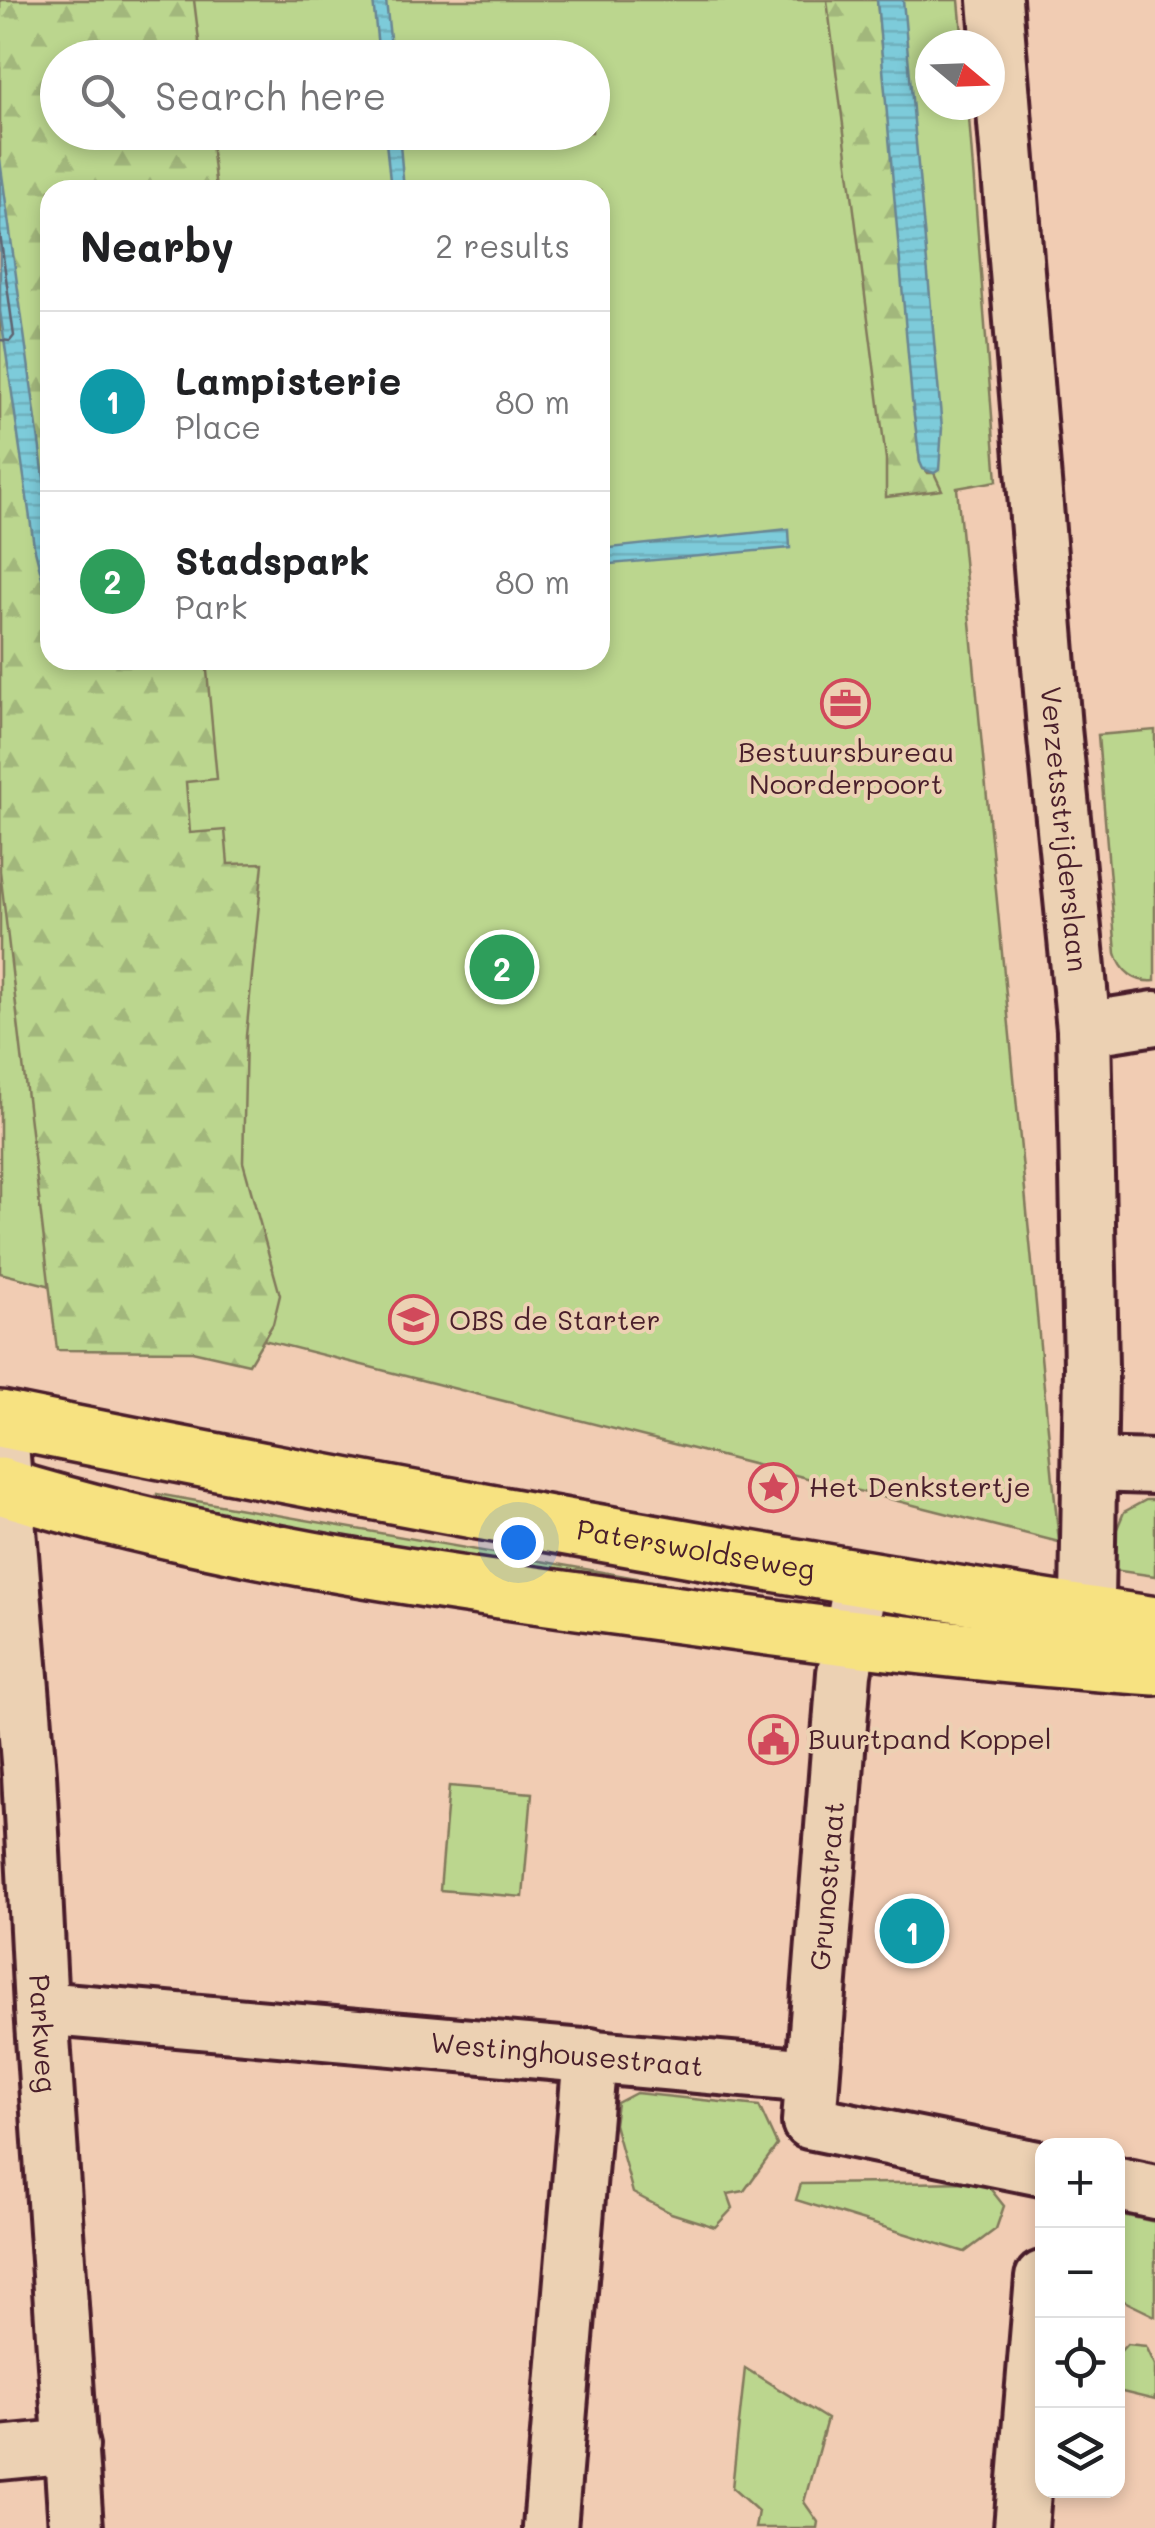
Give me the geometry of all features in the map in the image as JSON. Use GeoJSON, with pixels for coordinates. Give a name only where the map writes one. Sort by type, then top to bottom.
{"type":"FeatureCollection","features":[{"type":"Feature","properties":{"kind":"main road","name":"Paterswoldseweg"},"geometry":{"type":"LineString","coordinates":[[0,1420],[861,1578],[1086,1638],[1155,1667]]}},
{"type":"Feature","properties":{"kind":"main road","name":"Paterswoldseweg"},"geometry":{"type":"LineString","coordinates":[[4,1487],[129,1523],[405,1578],[849,1638],[1086,1638],[1155,1625]]}},
{"type":"Feature","properties":{"kind":"street","name":"Verzetsstrijderslaan"},"geometry":{"type":"LineString","coordinates":[[995,0],[1054,728],[1084,1029],[1091,1465],[1086,1638]]}},
{"type":"Feature","properties":{"kind":"street"},"geometry":{"type":"LineString","coordinates":[[1084,1029],[1155,1018]]}},
{"type":"Feature","properties":{"kind":"street","name":"Parkweg"},"geometry":{"type":"LineString","coordinates":[[0,1420],[29,1774],[40,2008],[76,2528]]}},
{"type":"Feature","properties":{"kind":"street"},"geometry":{"type":"LineString","coordinates":[[1091,1465],[1155,1466]]}},
{"type":"Feature","properties":{"kind":"street","name":"Grunostraat"},"geometry":{"type":"LineString","coordinates":[[812,2076],[849,1638],[861,1578]]}},
{"type":"Feature","properties":{"kind":"street","name":"Westinghousestraat"},"geometry":{"type":"LineString","coordinates":[[40,2008],[812,2076]]}},
{"type":"Feature","properties":{"kind":"street"},"geometry":{"type":"LineString","coordinates":[[550,2528],[590,2055]]}},
{"type":"Feature","properties":{"kind":"street"},"geometry":{"type":"LineString","coordinates":[[812,2076],[809,2122],[1035,2168]]}},
{"type":"Feature","properties":{"kind":"street"},"geometry":{"type":"LineString","coordinates":[[1125,2186],[1155,2192]]}},
{"type":"Feature","properties":{"kind":"street"},"geometry":{"type":"LineString","coordinates":[[1021,2528],[1039,2318]]}},
{"type":"Feature","properties":{"kind":"street"},"geometry":{"type":"LineString","coordinates":[[0,2453],[72,2446]]}},
{"type":"Feature","properties":{"kind":"green space"},"geometry":{"type":"Polygon","coordinates":[[[0,0],[959,0],[962,30],[915,30],[915,120],[969,120],[997,481],[957,488],[1059,1542],[0,1273],[0,0]]]}},
{"type":"Feature","properties":{"kind":"green space"},"geometry":{"type":"Polygon","coordinates":[[[0,0],[194,0],[199,40],[40,40],[40,150],[212,150],[215,180],[40,180],[40,670],[207,670],[217,779],[186,782],[190,833],[225,830],[228,864],[263,863],[246,1036],[243,1162],[280,1295],[273,1324],[249,1364],[192,1351],[57,1350],[0,871],[0,0]]]}},
{"type":"Feature","properties":{"kind":"green space"},"geometry":{"type":"Polygon","coordinates":[[[827,0],[877,0],[920,462],[928,473],[934,473],[942,490],[886,497],[886,459],[827,0]]]}},
{"type":"Feature","properties":{"kind":"green space"},"geometry":{"type":"Polygon","coordinates":[[[1155,730],[1155,981],[1148,981],[1126,971],[1116,953],[1098,735],[1155,730]]]}},
{"type":"Feature","properties":{"kind":"green space"},"geometry":{"type":"Polygon","coordinates":[[[157,1494],[688,1587],[686,1603],[154,1511],[157,1494]]]}},
{"type":"Feature","properties":{"kind":"green space"},"geometry":{"type":"Polygon","coordinates":[[[1146,1500],[1155,1500],[1155,1576],[1113,1570],[1111,1543],[1124,1512],[1146,1500]]]}},
{"type":"Feature","properties":{"kind":"green space"},"geometry":{"type":"Polygon","coordinates":[[[449,1786],[532,1793],[523,1897],[440,1890],[449,1786]]]}},
{"type":"Feature","properties":{"kind":"green space"},"geometry":{"type":"Polygon","coordinates":[[[636,2093],[759,2106],[777,2145],[744,2191],[728,2194],[733,2208],[715,2227],[671,2213],[633,2193],[614,2124],[617,2103],[636,2093]]]}},
{"type":"Feature","properties":{"kind":"green space"},"geometry":{"type":"Polygon","coordinates":[[[985,2182],[1004,2206],[996,2229],[965,2252],[796,2200],[801,2184],[985,2182]]]}},
{"type":"Feature","properties":{"kind":"green space"},"geometry":{"type":"Polygon","coordinates":[[[1125,2216],[1155,2222],[1155,2316],[1125,2301],[1125,2216]]]}},
{"type":"Feature","properties":{"kind":"green space"},"geometry":{"type":"Polygon","coordinates":[[[1125,2346],[1146,2346],[1155,2365],[1155,2400],[1125,2393],[1125,2346]]]}},
{"type":"Feature","properties":{"kind":"green space"},"geometry":{"type":"Polygon","coordinates":[[[745,2368],[827,2419],[804,2502],[818,2522],[817,2528],[755,2528],[758,2511],[732,2488],[745,2368]]]}},
{"type":"Feature","properties":{"kind":"water"},"geometry":{"type":"Polygon","coordinates":[[[373,0],[386,0],[390,40],[377,40],[373,0]]]}},
{"type":"Feature","properties":{"kind":"water"},"geometry":{"type":"Polygon","coordinates":[[[877,0],[903,0],[942,428],[939,470],[934,473],[923,469],[920,462],[912,400],[877,0]]]}},
{"type":"Feature","properties":{"kind":"water"},"geometry":{"type":"Polygon","coordinates":[[[387,150],[400,150],[403,180],[390,180],[387,150]]]}},
{"type":"Feature","properties":{"kind":"water"},"geometry":{"type":"Polygon","coordinates":[[[0,160],[40,449],[40,570],[34,546],[0,311],[0,160]]]}},
{"type":"Feature","properties":{"kind":"water"},"geometry":{"type":"Polygon","coordinates":[[[789,529],[790,548],[610,564],[610,548],[789,529]]]}},
{"type":"Feature","properties":{"kind":"place","name":"Bestuursbureau Noorderpoort"},"geometry":{"type":"Point","coordinates":[846,704]}},
{"type":"Feature","properties":{"kind":"place","name":"Stadspark"},"geometry":{"type":"Point","coordinates":[502,967]}},
{"type":"Feature","properties":{"kind":"place","name":"OBS de Starter"},"geometry":{"type":"Point","coordinates":[414,1320]}},
{"type":"Feature","properties":{"kind":"place","name":"Het Denkstertje"},"geometry":{"type":"Point","coordinates":[774,1487]}},
{"type":"Feature","properties":{"kind":"place","name":"Buurtpand Koppel"},"geometry":{"type":"Point","coordinates":[773,1739]}},
{"type":"Feature","properties":{"kind":"place","name":"Lampisterie"},"geometry":{"type":"Point","coordinates":[912,1931]}}]}
